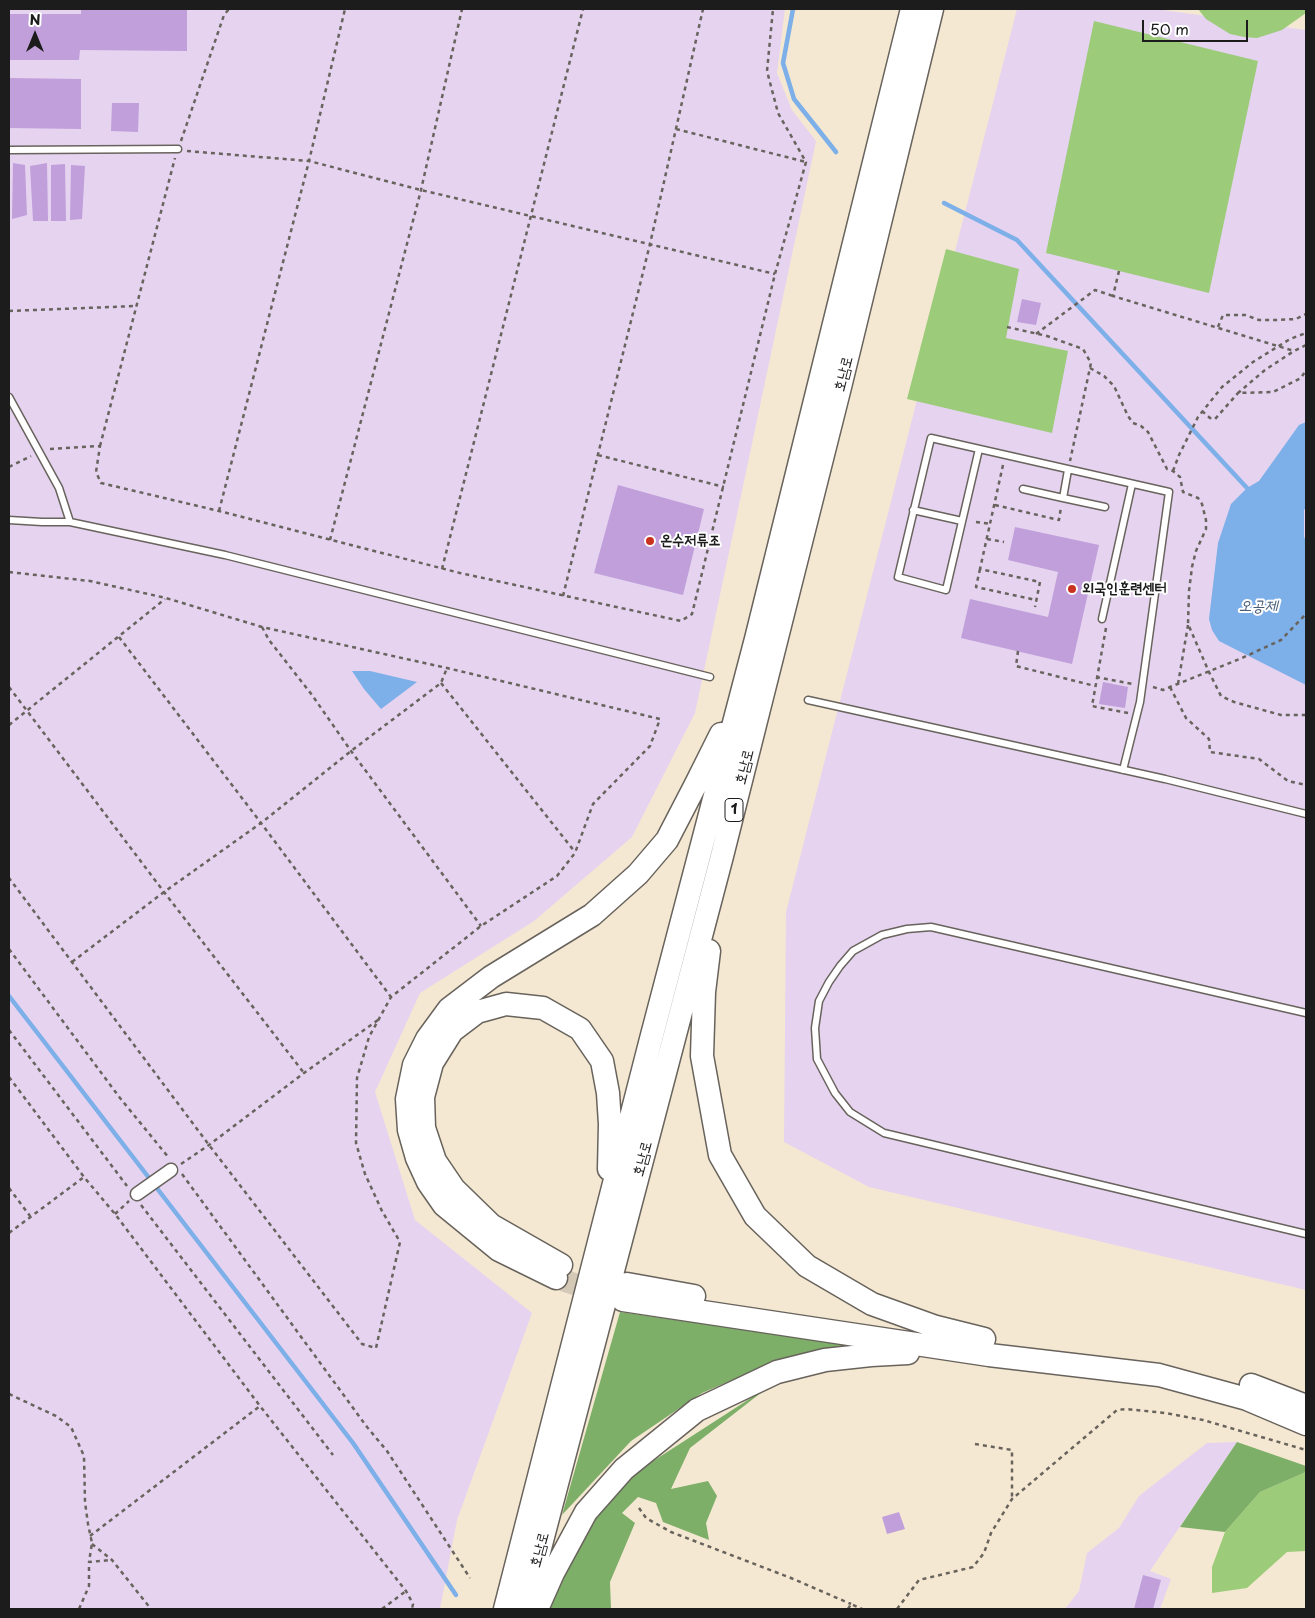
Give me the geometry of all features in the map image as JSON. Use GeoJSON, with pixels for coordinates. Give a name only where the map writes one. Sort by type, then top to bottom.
{"type":"FeatureCollection","features":[{"type":"Feature","properties":{"kind":"highway","name":"호남로"},"geometry":{"type":"LineString","coordinates":[[505,1609],[601,1232],[756,639],[912,9]]}},
{"type":"Feature","properties":{"kind":"highway","name":"호남로"},"geometry":{"type":"LineString","coordinates":[[524,1609],[722,856],[840,388],[932,9]]}},
{"type":"Feature","properties":{"kind":"highway"},"geometry":{"type":"LineString","coordinates":[[601,1232],[610,1161],[608,1092],[602,1061],[580,1029],[543,1008],[506,1004],[478,1012],[452,1031],[432,1063],[423,1097],[424,1128],[435,1162],[454,1189],[491,1225],[559,1271],[499,1250],[444,1205],[428,1182],[417,1158],[409,1130],[407,1099],[414,1065],[427,1038],[449,1008],[492,977],[592,915],[638,874],[667,840],[725,724],[756,639]]}},
{"type":"Feature","properties":{"kind":"highway"},"geometry":{"type":"LineString","coordinates":[[722,856],[704,992],[702,1056],[720,1155],[755,1216],[807,1266],[872,1304],[987,1347]]}},
{"type":"Feature","properties":{"kind":"highway"},"geometry":{"type":"LineString","coordinates":[[625,1292],[745,1306],[1158,1375],[1247,1399],[1306,1424]]}},
{"type":"Feature","properties":{"kind":"highway"},"geometry":{"type":"LineString","coordinates":[[537,1609],[553,1573],[586,1512],[624,1469],[697,1410],[777,1372],[825,1360],[987,1347],[1180,1365],[1248,1383],[1306,1406]]}},
{"type":"Feature","properties":{"kind":"street"},"geometry":{"type":"LineString","coordinates":[[136,1195],[174,1168]]}},
{"type":"Feature","properties":{"kind":"lane"},"geometry":{"type":"LineString","coordinates":[[9,150],[178,149]]}},
{"type":"Feature","properties":{"kind":"lane"},"geometry":{"type":"LineString","coordinates":[[9,397],[59,488],[70,522]]}},
{"type":"Feature","properties":{"kind":"lane"},"geometry":{"type":"LineString","coordinates":[[979,449],[946,590],[898,577],[931,438],[1169,492],[1140,702],[1123,770]]}},
{"type":"Feature","properties":{"kind":"lane"},"geometry":{"type":"LineString","coordinates":[[1063,498],[1068,470]]}},
{"type":"Feature","properties":{"kind":"lane"},"geometry":{"type":"LineString","coordinates":[[1102,620],[1132,484]]}},
{"type":"Feature","properties":{"kind":"lane"},"geometry":{"type":"LineString","coordinates":[[1023,489],[1104,507]]}},
{"type":"Feature","properties":{"kind":"lane"},"geometry":{"type":"LineString","coordinates":[[913,510],[962,521]]}},
{"type":"Feature","properties":{"kind":"lane"},"geometry":{"type":"LineString","coordinates":[[9,520],[70,522],[225,555],[710,677]]}},
{"type":"Feature","properties":{"kind":"lane"},"geometry":{"type":"LineString","coordinates":[[808,700],[1123,770],[1306,814]]}},
{"type":"Feature","properties":{"kind":"lane"},"geometry":{"type":"LineString","coordinates":[[1306,1013],[930,927],[907,929],[882,935],[853,951],[829,982],[819,1001],[815,1028],[816,1059],[835,1093],[850,1112],[884,1133],[1306,1234]]}},
{"type":"Feature","properties":{"kind":"path"},"geometry":{"type":"LineString","coordinates":[[229,9],[224,15],[178,149],[100,446],[96,472],[101,483],[219,511],[442,569],[681,621],[692,614],[775,274],[806,162],[778,113],[767,71],[774,9]]}},
{"type":"Feature","properties":{"kind":"path"},"geometry":{"type":"LineString","coordinates":[[219,511],[309,161],[345,9]]}},
{"type":"Feature","properties":{"kind":"path"},"geometry":{"type":"LineString","coordinates":[[330,540],[421,190],[462,9]]}},
{"type":"Feature","properties":{"kind":"path"},"geometry":{"type":"LineString","coordinates":[[442,569],[583,9]]}},
{"type":"Feature","properties":{"kind":"path"},"geometry":{"type":"LineString","coordinates":[[563,596],[650,244],[703,9]]}},
{"type":"Feature","properties":{"kind":"path"},"geometry":{"type":"LineString","coordinates":[[676,129],[806,162]]}},
{"type":"Feature","properties":{"kind":"path"},"geometry":{"type":"LineString","coordinates":[[178,149],[309,161],[421,190],[775,274]]}},
{"type":"Feature","properties":{"kind":"path"},"geometry":{"type":"LineString","coordinates":[[1113,296],[1118,271]]}},
{"type":"Feature","properties":{"kind":"path"},"geometry":{"type":"LineString","coordinates":[[1036,334],[1095,290],[1294,351]]}},
{"type":"Feature","properties":{"kind":"path"},"geometry":{"type":"LineString","coordinates":[[9,311],[136,306]]}},
{"type":"Feature","properties":{"kind":"path"},"geometry":{"type":"LineString","coordinates":[[1218,328],[1222,314],[1245,316],[1259,320],[1296,319],[1306,314]]}},
{"type":"Feature","properties":{"kind":"path"},"geometry":{"type":"LineString","coordinates":[[1008,328],[1036,334],[1083,349],[1092,363],[1068,470]]}},
{"type":"Feature","properties":{"kind":"path"},"geometry":{"type":"LineString","coordinates":[[1173,471],[1198,417],[1222,388],[1253,362],[1290,339],[1306,333]]}},
{"type":"Feature","properties":{"kind":"path"},"geometry":{"type":"LineString","coordinates":[[1202,411],[1210,418],[1215,419],[1238,393],[1265,370],[1306,345]]}},
{"type":"Feature","properties":{"kind":"path"},"geometry":{"type":"LineString","coordinates":[[1090,368],[1104,376],[1114,386],[1133,423],[1141,426],[1148,432],[1167,469],[1180,477],[1183,492],[1198,498],[1202,504],[1206,529],[1196,551],[1192,567],[1188,624],[1178,684]]}},
{"type":"Feature","properties":{"kind":"path"},"geometry":{"type":"LineString","coordinates":[[1238,393],[1272,392],[1301,378],[1306,370]]}},
{"type":"Feature","properties":{"kind":"path"},"geometry":{"type":"LineString","coordinates":[[9,468],[39,450],[100,446]]}},
{"type":"Feature","properties":{"kind":"path"},"geometry":{"type":"LineString","coordinates":[[598,455],[724,487]]}},
{"type":"Feature","properties":{"kind":"path"},"geometry":{"type":"LineString","coordinates":[[1004,462],[976,587],[1036,600]]}},
{"type":"Feature","properties":{"kind":"path"},"geometry":{"type":"LineString","coordinates":[[995,505],[1059,520],[1062,506]]}},
{"type":"Feature","properties":{"kind":"path"},"geometry":{"type":"LineString","coordinates":[[976,522],[990,524]]}},
{"type":"Feature","properties":{"kind":"path"},"geometry":{"type":"LineString","coordinates":[[987,539],[1004,542]]}},
{"type":"Feature","properties":{"kind":"path"},"geometry":{"type":"LineString","coordinates":[[980,569],[1040,582],[1034,607]]}},
{"type":"Feature","properties":{"kind":"path"},"geometry":{"type":"LineString","coordinates":[[9,572],[90,581],[166,598],[262,627],[447,668],[660,719],[650,746],[593,804],[576,853],[557,876],[480,926],[391,997],[369,1037],[358,1078],[356,1143],[365,1174],[382,1211],[400,1242],[376,1348],[362,1344],[210,1146],[9,878]]}},
{"type":"Feature","properties":{"kind":"path"},"geometry":{"type":"LineString","coordinates":[[9,725],[166,598]]}},
{"type":"Feature","properties":{"kind":"path"},"geometry":{"type":"LineString","coordinates":[[1153,688],[1163,690],[1281,640],[1306,614]]}},
{"type":"Feature","properties":{"kind":"path"},"geometry":{"type":"LineString","coordinates":[[1188,624],[1221,696],[1234,702],[1281,715],[1306,715]]}},
{"type":"Feature","properties":{"kind":"path"},"geometry":{"type":"LineString","coordinates":[[262,627],[480,926]]}},
{"type":"Feature","properties":{"kind":"path"},"geometry":{"type":"LineString","coordinates":[[118,637],[261,823],[391,997]]}},
{"type":"Feature","properties":{"kind":"path"},"geometry":{"type":"LineString","coordinates":[[1018,651],[1016,666],[1095,686]]}},
{"type":"Feature","properties":{"kind":"path"},"geometry":{"type":"LineString","coordinates":[[72,962],[164,892],[261,823],[351,750],[442,682],[447,668]]}},
{"type":"Feature","properties":{"kind":"path"},"geometry":{"type":"LineString","coordinates":[[1128,712],[1092,706],[1096,677],[1133,684]]}},
{"type":"Feature","properties":{"kind":"path"},"geometry":{"type":"LineString","coordinates":[[442,682],[576,853]]}},
{"type":"Feature","properties":{"kind":"path"},"geometry":{"type":"LineString","coordinates":[[9,687],[304,1073]]}},
{"type":"Feature","properties":{"kind":"path"},"geometry":{"type":"LineString","coordinates":[[1170,687],[1186,718],[1209,739],[1210,752],[1259,759],[1288,781],[1306,785]]}},
{"type":"Feature","properties":{"kind":"path"},"geometry":{"type":"LineString","coordinates":[[9,949],[366,1427],[386,1451],[470,1578]]}},
{"type":"Feature","properties":{"kind":"path"},"geometry":{"type":"LineString","coordinates":[[174,1168],[210,1146],[304,1073],[380,1018]]}},
{"type":"Feature","properties":{"kind":"path"},"geometry":{"type":"LineString","coordinates":[[9,1030],[333,1455]]}},
{"type":"Feature","properties":{"kind":"path"},"geometry":{"type":"LineString","coordinates":[[9,1077],[260,1406],[406,1591],[413,1604],[412,1609]]}},
{"type":"Feature","properties":{"kind":"path"},"geometry":{"type":"LineString","coordinates":[[9,1234],[30,1216],[84,1177]]}},
{"type":"Feature","properties":{"kind":"path"},"geometry":{"type":"LineString","coordinates":[[9,1188],[30,1216]]}},
{"type":"Feature","properties":{"kind":"path"},"geometry":{"type":"LineString","coordinates":[[115,1214],[136,1195]]}},
{"type":"Feature","properties":{"kind":"path"},"geometry":{"type":"LineString","coordinates":[[9,1394],[56,1416],[71,1427],[84,1456],[86,1502],[92,1543],[89,1562],[89,1586],[79,1609]]}},
{"type":"Feature","properties":{"kind":"path"},"geometry":{"type":"LineString","coordinates":[[90,1536],[260,1406]]}},
{"type":"Feature","properties":{"kind":"path"},"geometry":{"type":"LineString","coordinates":[[897,1609],[919,1580],[973,1567],[984,1553],[992,1533],[1012,1499],[1117,1410],[1126,1409],[1165,1413],[1203,1420],[1306,1450]]}},
{"type":"Feature","properties":{"kind":"path"},"geometry":{"type":"LineString","coordinates":[[975,1444],[1012,1450],[1012,1499]]}},
{"type":"Feature","properties":{"kind":"path"},"geometry":{"type":"LineString","coordinates":[[638,1508],[646,1518],[671,1532],[791,1578],[862,1609]]}},
{"type":"Feature","properties":{"kind":"path"},"geometry":{"type":"LineString","coordinates":[[92,1543],[112,1560],[151,1609]]}},
{"type":"Feature","properties":{"kind":"path"},"geometry":{"type":"LineString","coordinates":[[89,1562],[112,1560]]}},
{"type":"Feature","properties":{"kind":"path"},"geometry":{"type":"LineString","coordinates":[[382,1609],[406,1591]]}},
{"type":"Feature","properties":{"kind":"path"},"geometry":{"type":"LineString","coordinates":[[848,1609],[851,1604]]}},
{"type":"Feature","properties":{"kind":"shaded area"},"geometry":{"type":"Polygon","coordinates":[[[9,9],[785,9],[777,73],[792,110],[816,141],[695,713],[632,837],[534,921],[420,993],[375,1092],[415,1220],[532,1313],[457,1520],[440,1609],[9,1609],[9,9]]]}},
{"type":"Feature","properties":{"kind":"shaded area"},"geometry":{"type":"Polygon","coordinates":[[[1017,9],[1156,9],[1306,30],[1306,1290],[869,1187],[784,1142],[786,912],[1017,9]]]}},
{"type":"Feature","properties":{"kind":"shaded area"},"geometry":{"type":"Polygon","coordinates":[[[1237,1442],[1150,1571],[1171,1579],[1160,1609],[1065,1609],[1079,1591],[1087,1553],[1119,1528],[1139,1496],[1207,1443],[1237,1442]]]}},
{"type":"Feature","properties":{"kind":"green space"},"geometry":{"type":"Polygon","coordinates":[[[1198,9],[1306,9],[1306,13],[1282,30],[1257,38],[1230,34],[1206,19],[1198,9]]]}},
{"type":"Feature","properties":{"kind":"green space"},"geometry":{"type":"Polygon","coordinates":[[[1094,21],[1258,61],[1209,293],[1046,253],[1094,21]]]}},
{"type":"Feature","properties":{"kind":"green space"},"geometry":{"type":"Polygon","coordinates":[[[946,249],[1019,269],[1006,338],[1068,351],[1052,433],[907,399],[946,249]]]}},
{"type":"Feature","properties":{"kind":"green space"},"geometry":{"type":"Polygon","coordinates":[[[620,1312],[852,1345],[783,1358],[702,1393],[631,1441],[562,1515],[620,1312]]]}},
{"type":"Feature","properties":{"kind":"green space"},"geometry":{"type":"Polygon","coordinates":[[[771,1385],[690,1448],[671,1489],[708,1481],[717,1496],[706,1523],[709,1540],[663,1522],[656,1503],[638,1497],[622,1513],[635,1523],[610,1582],[611,1609],[550,1609],[583,1535],[616,1485],[771,1385]]]}},
{"type":"Feature","properties":{"kind":"green space"},"geometry":{"type":"Polygon","coordinates":[[[1237,1442],[1306,1466],[1306,1472],[1260,1492],[1225,1532],[1180,1527],[1237,1442]]]}},
{"type":"Feature","properties":{"kind":"green space"},"geometry":{"type":"Polygon","coordinates":[[[1306,1472],[1306,1551],[1287,1552],[1247,1588],[1212,1593],[1212,1567],[1225,1532],[1260,1492],[1306,1472]]]}},
{"type":"Feature","properties":{"kind":"water","name":"오공제"},"geometry":{"type":"Polygon","coordinates":[[[1306,422],[1306,508],[1304,510],[1304,536],[1306,543],[1306,685],[1219,641],[1212,630],[1209,619],[1218,543],[1231,504],[1247,488],[1259,481],[1299,425],[1306,422]]]}},
{"type":"Feature","properties":{"kind":"water"},"geometry":{"type":"Polygon","coordinates":[[[352,671],[370,671],[417,682],[381,709],[352,671]]]}},
{"type":"Feature","properties":{"kind":"building"},"geometry":{"type":"Polygon","coordinates":[[[81,9],[187,10],[187,51],[80,50],[79,60],[9,60],[9,14],[81,14],[81,9]]]}},
{"type":"Feature","properties":{"kind":"building"},"geometry":{"type":"Polygon","coordinates":[[[9,78],[81,79],[81,129],[9,128],[9,78]]]}},
{"type":"Feature","properties":{"kind":"building"},"geometry":{"type":"Polygon","coordinates":[[[112,103],[139,103],[138,132],[111,131],[112,103]]]}},
{"type":"Feature","properties":{"kind":"building"},"geometry":{"type":"Polygon","coordinates":[[[13,163],[25,165],[27,215],[12,219],[13,163]]]}},
{"type":"Feature","properties":{"kind":"building"},"geometry":{"type":"Polygon","coordinates":[[[47,163],[48,221],[33,221],[30,166],[47,163]]]}},
{"type":"Feature","properties":{"kind":"building"},"geometry":{"type":"Polygon","coordinates":[[[65,164],[66,221],[51,221],[51,165],[65,164]]]}},
{"type":"Feature","properties":{"kind":"building"},"geometry":{"type":"Polygon","coordinates":[[[71,165],[85,166],[82,219],[70,220],[71,165]]]}},
{"type":"Feature","properties":{"kind":"building"},"geometry":{"type":"Polygon","coordinates":[[[1022,299],[1041,303],[1036,325],[1017,322],[1022,299]]]}},
{"type":"Feature","properties":{"kind":"building","name":"온수저류조"},"geometry":{"type":"Polygon","coordinates":[[[618,485],[704,509],[683,595],[594,573],[618,485]]]}},
{"type":"Feature","properties":{"kind":"building","name":"외국인훈련센터"},"geometry":{"type":"Polygon","coordinates":[[[1015,527],[1099,545],[1072,664],[961,638],[970,599],[1048,617],[1058,572],[1008,560],[1015,527]]]}},
{"type":"Feature","properties":{"kind":"building"},"geometry":{"type":"Polygon","coordinates":[[[1103,682],[1128,687],[1125,708],[1099,704],[1103,682]]]}},
{"type":"Feature","properties":{"kind":"building"},"geometry":{"type":"Polygon","coordinates":[[[899,1512],[905,1529],[887,1534],[882,1517],[899,1512]]]}},
{"type":"Feature","properties":{"kind":"building"},"geometry":{"type":"Polygon","coordinates":[[[1143,1575],[1161,1580],[1153,1609],[1134,1609],[1143,1575]]]}},
{"type":"Feature","properties":{"kind":"waterway"},"geometry":{"type":"LineString","coordinates":[[793,9],[783,63],[794,99],[836,152]]}},
{"type":"Feature","properties":{"kind":"waterway"},"geometry":{"type":"LineString","coordinates":[[944,203],[1017,240],[1247,488]]}},
{"type":"Feature","properties":{"kind":"waterway"},"geometry":{"type":"LineString","coordinates":[[9,996],[353,1443],[456,1595]]}},
{"type":"Feature","properties":{"kind":"tunnel"},"geometry":{"type":"LineString","coordinates":[[556,1278],[605,1294]]}},
{"type":"Feature","properties":{"kind":"place","name":"온수저류조"},"geometry":{"type":"Point","coordinates":[650,541]}},
{"type":"Feature","properties":{"kind":"place","name":"외국인훈련센터"},"geometry":{"type":"Point","coordinates":[1072,589]}}]}
